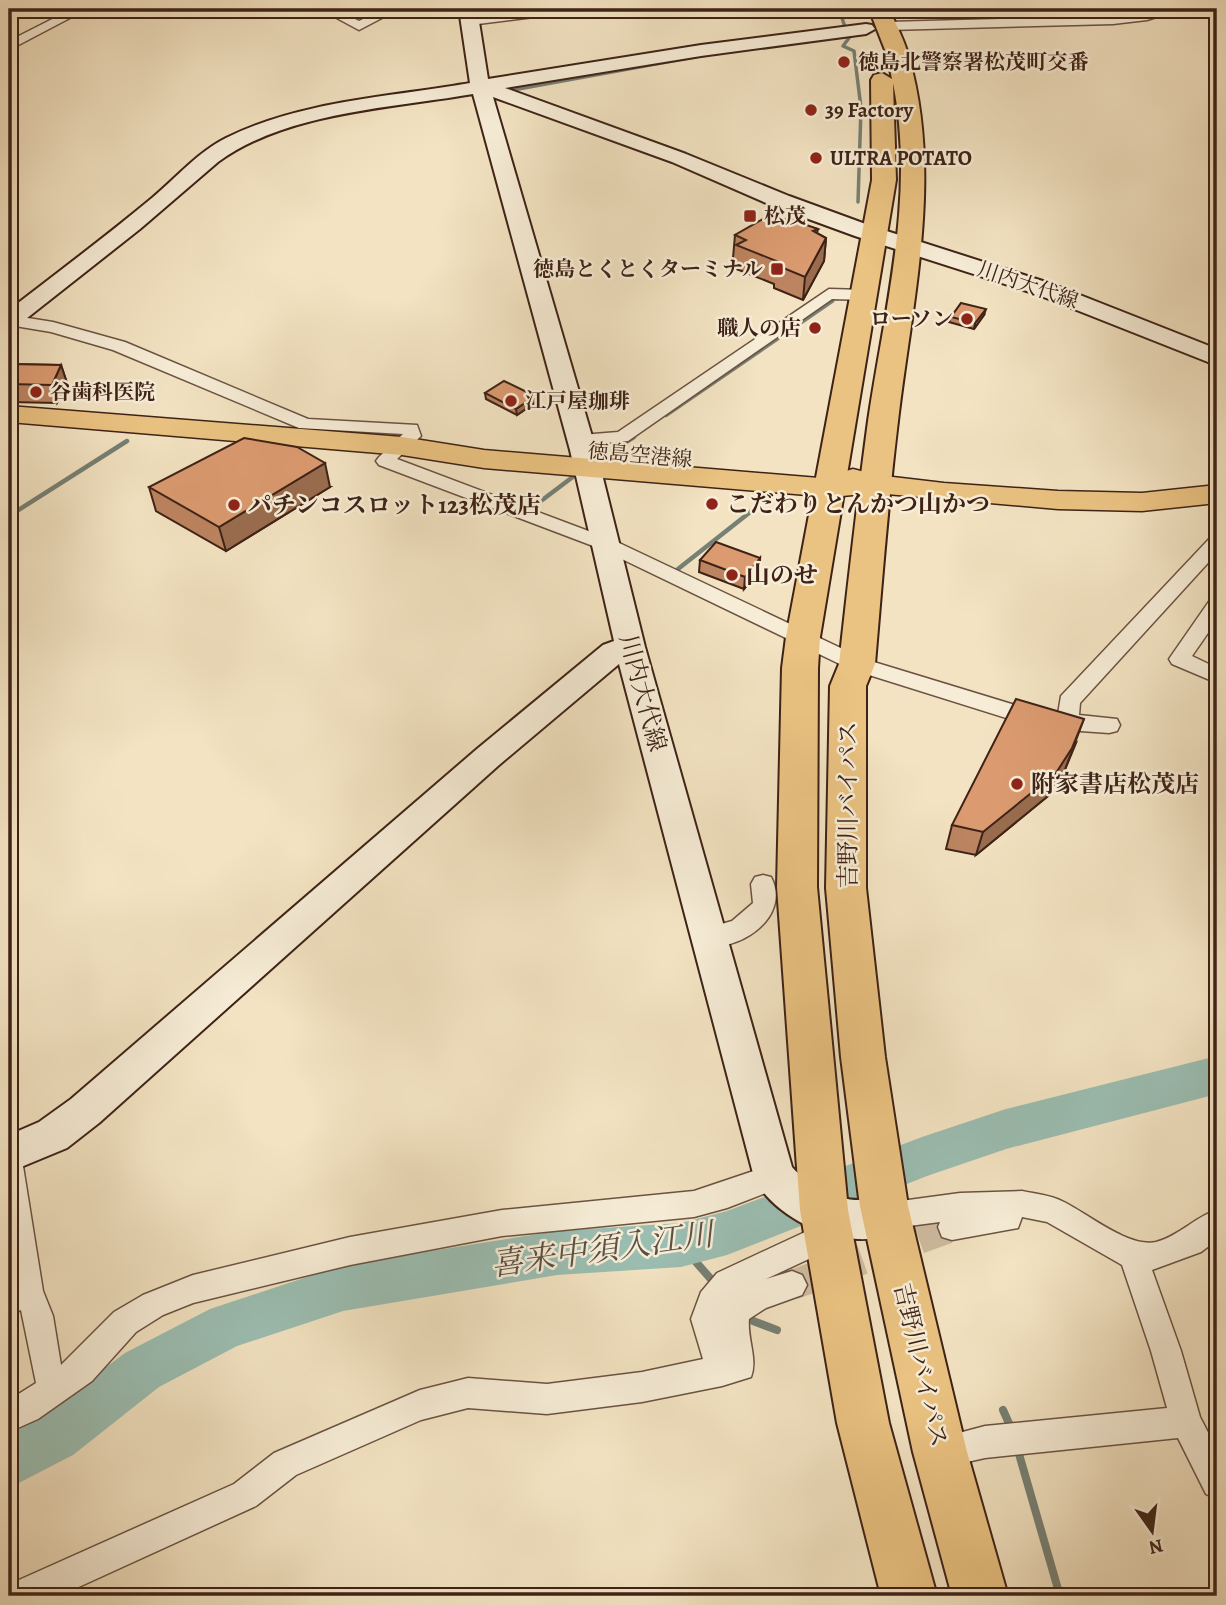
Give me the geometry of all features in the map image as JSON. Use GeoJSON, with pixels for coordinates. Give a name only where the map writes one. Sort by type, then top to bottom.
{"type":"FeatureCollection","features":[{"type":"Feature","properties":{"kind":"highway","name":"吉野川バイパス"},"geometry":{"type":"LineString","coordinates":[[873,18],[882,76],[884,180],[803,637],[800,668],[797,887],[811,1059],[851,1219],[962,1447],[981,1596]]}},
{"type":"Feature","properties":{"kind":"highway","name":"吉野川バイパス"},"geometry":{"type":"LineString","coordinates":[[873,18],[903,78],[911,130],[913,186],[908,245],[875,484],[857,664],[848,686],[846,888],[863,1057],[851,1219],[863,1423],[909,1596]]}},
{"type":"Feature","properties":{"kind":"main road","name":"川内大代線"},"geometry":{"type":"LineString","coordinates":[[469,15],[475,66],[483,86],[584,452],[630,646],[778,1182]]}},
{"type":"Feature","properties":{"kind":"main road"},"geometry":{"type":"LineString","coordinates":[[9,320],[68,278],[90,256],[149,212],[215,155],[246,136],[307,118],[752,42],[873,18]]}},
{"type":"Feature","properties":{"kind":"main road","name":"川内大代線"},"geometry":{"type":"LineString","coordinates":[[483,86],[876,235],[1044,289],[1217,357]]}},
{"type":"Feature","properties":{"kind":"main road","name":"徳島空港線"},"geometry":{"type":"LineString","coordinates":[[9,414],[402,446],[484,458],[584,452],[832,480],[1058,500],[1142,502],[1217,494]]}},
{"type":"Feature","properties":{"kind":"main road"},"geometry":{"type":"LineString","coordinates":[[9,1154],[53,1135],[85,1111],[488,757],[614,652],[630,646]]}},
{"type":"Feature","properties":{"kind":"main road"},"geometry":{"type":"LineString","coordinates":[[778,1182],[798,1201],[851,1219]]}},
{"type":"Feature","properties":{"kind":"street"},"geometry":{"type":"LineString","coordinates":[[9,46],[81,9]]}},
{"type":"Feature","properties":{"kind":"street"},"geometry":{"type":"LineString","coordinates":[[326,9],[359,26],[393,9]]}},
{"type":"Feature","properties":{"kind":"street"},"geometry":{"type":"LineString","coordinates":[[469,15],[566,9]]}},
{"type":"Feature","properties":{"kind":"street"},"geometry":{"type":"LineString","coordinates":[[873,18],[1113,20],[1176,9]]}},
{"type":"Feature","properties":{"kind":"street"},"geometry":{"type":"LineString","coordinates":[[584,452],[622,437],[829,295],[865,295]]}},
{"type":"Feature","properties":{"kind":"street"},"geometry":{"type":"LineString","coordinates":[[9,320],[53,327],[119,346],[305,424],[411,429],[412,436],[385,461],[608,545],[857,664],[1038,720],[1108,725]]}},
{"type":"Feature","properties":{"kind":"street"},"geometry":{"type":"LineString","coordinates":[[1068,723],[1069,701],[1217,543]]}},
{"type":"Feature","properties":{"kind":"street"},"geometry":{"type":"LineString","coordinates":[[1217,605],[1179,659],[1217,676]]}},
{"type":"Feature","properties":{"kind":"street"},"geometry":{"type":"LineString","coordinates":[[709,937],[735,934],[753,918],[765,905],[763,884]]}},
{"type":"Feature","properties":{"kind":"street"},"geometry":{"type":"LineString","coordinates":[[9,1166],[19,1296],[37,1307],[47,1375],[53,1390]]}},
{"type":"Feature","properties":{"kind":"street"},"geometry":{"type":"LineString","coordinates":[[9,1416],[27,1408],[81,1370],[125,1322],[153,1305],[193,1289],[350,1251],[502,1223],[694,1204],[778,1182]]}},
{"type":"Feature","properties":{"kind":"street"},"geometry":{"type":"LineString","coordinates":[[728,1301],[851,1219],[960,1206],[1022,1204],[1052,1210],[1133,1256],[1154,1256],[1179,1247],[1191,1242],[1217,1223]]}},
{"type":"Feature","properties":{"kind":"street"},"geometry":{"type":"LineString","coordinates":[[952,1227],[984,1220],[1008,1219],[1077,1223]]}},
{"type":"Feature","properties":{"kind":"street"},"geometry":{"type":"LineString","coordinates":[[1133,1256],[1166,1350],[1186,1422],[1217,1483]]}},
{"type":"Feature","properties":{"kind":"street"},"geometry":{"type":"LineString","coordinates":[[728,1301],[792,1285]]}},
{"type":"Feature","properties":{"kind":"street"},"geometry":{"type":"LineString","coordinates":[[22,1596],[245,1495],[285,1464],[420,1405],[468,1393],[547,1399],[642,1387],[740,1366],[733,1340],[728,1301]]}},
{"type":"Feature","properties":{"kind":"street"},"geometry":{"type":"LineString","coordinates":[[962,1447],[1186,1422]]}},
{"type":"Feature","properties":{"kind":"building"},"geometry":{"type":"Polygon","coordinates":[[[770,215],[818,229],[813,231],[826,238],[805,277],[776,265],[779,262],[736,245],[746,240],[735,235],[770,215]]]}},
{"type":"Feature","properties":{"kind":"building"},"geometry":{"type":"Polygon","coordinates":[[[961,303],[986,309],[975,323],[951,317],[961,303]]]}},
{"type":"Feature","properties":{"kind":"building"},"geometry":{"type":"Polygon","coordinates":[[[9,364],[61,365],[52,385],[9,384],[9,364]]]}},
{"type":"Feature","properties":{"kind":"building","name":"江戸屋珈琲"},"geometry":{"type":"Polygon","coordinates":[[[504,381],[535,396],[516,409],[485,393],[504,381]]]}},
{"type":"Feature","properties":{"kind":"building"},"geometry":{"type":"Polygon","coordinates":[[[244,438],[297,447],[325,463],[219,527],[149,487],[244,438]]]}},
{"type":"Feature","properties":{"kind":"building"},"geometry":{"type":"Polygon","coordinates":[[[716,542],[760,558],[745,577],[700,560],[716,542]]]}},
{"type":"Feature","properties":{"kind":"building","name":"附家書店松茂店"},"geometry":{"type":"Polygon","coordinates":[[[1016,699],[1084,719],[1072,748],[1056,773],[983,832],[952,825],[1016,699]]]}},
{"type":"Feature","properties":{"kind":"waterway"},"geometry":{"type":"LineString","coordinates":[[839,9],[847,33]]}},
{"type":"Feature","properties":{"kind":"waterway"},"geometry":{"type":"LineString","coordinates":[[848,34],[849,38],[843,46],[854,51],[861,108],[858,202]]}},
{"type":"Feature","properties":{"kind":"waterway"},"geometry":{"type":"LineString","coordinates":[[513,90],[705,55]]}},
{"type":"Feature","properties":{"kind":"waterway"},"geometry":{"type":"LineString","coordinates":[[666,415],[832,301]]}},
{"type":"Feature","properties":{"kind":"waterway"},"geometry":{"type":"LineString","coordinates":[[621,445],[634,437]]}},
{"type":"Feature","properties":{"kind":"waterway"},"geometry":{"type":"LineString","coordinates":[[9,516],[127,441]]}},
{"type":"Feature","properties":{"kind":"waterway"},"geometry":{"type":"LineString","coordinates":[[533,507],[574,476]]}},
{"type":"Feature","properties":{"kind":"waterway"},"geometry":{"type":"LineString","coordinates":[[678,569],[768,498]]}},
{"type":"Feature","properties":{"kind":"waterway","name":"喜来中須入江川"},"geometry":{"type":"LineString","coordinates":[[9,1463],[55,1437],[142,1370],[227,1326],[343,1288],[557,1253],[681,1245],[727,1233],[922,1157],[1006,1129],[1217,1075]]}},
{"type":"Feature","properties":{"kind":"waterway"},"geometry":{"type":"LineString","coordinates":[[681,1245],[717,1286]]}},
{"type":"Feature","properties":{"kind":"waterway"},"geometry":{"type":"LineString","coordinates":[[745,1313],[753,1321],[777,1330]]}},
{"type":"Feature","properties":{"kind":"waterway"},"geometry":{"type":"LineString","coordinates":[[1003,1410],[1012,1430]]}},
{"type":"Feature","properties":{"kind":"waterway"},"geometry":{"type":"LineString","coordinates":[[1017,1447],[1060,1596]]}},
{"type":"Feature","properties":{"kind":"tunnel"},"geometry":{"type":"LineString","coordinates":[[792,1285],[952,1227]]}},
{"type":"Feature","properties":{"kind":"place","name":"徳島北警察署松茂町交番"},"geometry":{"type":"Point","coordinates":[844,62]}},
{"type":"Feature","properties":{"kind":"place","name":"39 Factory"},"geometry":{"type":"Point","coordinates":[811,110]}},
{"type":"Feature","properties":{"kind":"place","name":"ULTRA POTATO"},"geometry":{"type":"Point","coordinates":[816,158]}},
{"type":"Feature","properties":{"kind":"place","name":"松茂"},"geometry":{"type":"Point","coordinates":[750,216]}},
{"type":"Feature","properties":{"kind":"place","name":"徳島とくとくターミナル"},"geometry":{"type":"Point","coordinates":[777,269]}},
{"type":"Feature","properties":{"kind":"place","name":"ローソン"},"geometry":{"type":"Point","coordinates":[967,319]}},
{"type":"Feature","properties":{"kind":"place","name":"職人の店"},"geometry":{"type":"Point","coordinates":[815,328]}},
{"type":"Feature","properties":{"kind":"place","name":"谷歯科医院"},"geometry":{"type":"Point","coordinates":[36,392]}},
{"type":"Feature","properties":{"kind":"place","name":"江戸屋珈琲"},"geometry":{"type":"Point","coordinates":[511,401]}},
{"type":"Feature","properties":{"kind":"place","name":"こだわりとんかつ山かつ"},"geometry":{"type":"Point","coordinates":[712,504]}},
{"type":"Feature","properties":{"kind":"place","name":"パチンコスロット123松茂店"},"geometry":{"type":"Point","coordinates":[234,505]}},
{"type":"Feature","properties":{"kind":"place","name":"山のせ"},"geometry":{"type":"Point","coordinates":[732,575]}},
{"type":"Feature","properties":{"kind":"place","name":"附家書店松茂店"},"geometry":{"type":"Point","coordinates":[1017,784]}}]}
